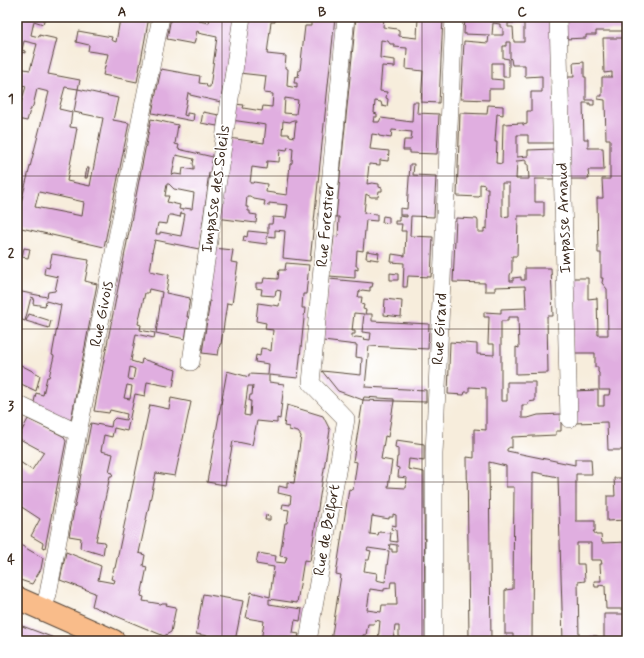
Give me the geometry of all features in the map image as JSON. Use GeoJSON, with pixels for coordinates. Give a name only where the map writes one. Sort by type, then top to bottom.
{"type":"FeatureCollection","features":[{"type":"Feature","properties":{"kind":"main road"},"geometry":{"type":"LineString","coordinates":[[17,598],[114,641]]}},
{"type":"Feature","properties":{"kind":"street","name":"Rue Givois"},"geometry":{"type":"LineString","coordinates":[[43,610],[48,594],[78,432],[161,17]]}},
{"type":"Feature","properties":{"kind":"street","name":"Impasse des Soleils"},"geometry":{"type":"LineString","coordinates":[[191,362],[242,17]]}},
{"type":"Feature","properties":{"kind":"street","name":"Rue Forestier"},"geometry":{"type":"LineString","coordinates":[[346,17],[311,383],[346,419]]}},
{"type":"Feature","properties":{"kind":"street","name":"Rue Girard"},"geometry":{"type":"LineString","coordinates":[[434,641],[434,454],[454,17]]}},
{"type":"Feature","properties":{"kind":"street","name":"Impasse Arnaud"},"geometry":{"type":"LineString","coordinates":[[558,17],[569,419]]}},
{"type":"Feature","properties":{"kind":"street"},"geometry":{"type":"LineString","coordinates":[[17,404],[78,432]]}},
{"type":"Feature","properties":{"kind":"street","name":"Rue de Belfort"},"geometry":{"type":"LineString","coordinates":[[308,641],[346,419]]}},
{"type":"Feature","properties":{"kind":"building"},"geometry":{"type":"Polygon","coordinates":[[[17,17],[45,17],[43,24],[34,21],[31,35],[39,37],[39,35],[57,39],[48,74],[80,80],[78,89],[118,98],[113,120],[129,123],[104,247],[17,227],[17,218],[49,92],[37,89],[33,106],[30,110],[27,121],[17,119],[17,102],[21,103],[26,86],[17,84],[17,17]],[[24,41],[22,50],[25,51],[25,53],[22,52],[18,68],[30,70],[37,44],[24,41]],[[65,87],[59,109],[72,112],[70,127],[77,128],[67,181],[90,186],[103,118],[74,112],[78,89],[65,87]],[[39,192],[35,207],[82,216],[84,202],[39,192]]]}},
{"type":"Feature","properties":{"kind":"building"},"geometry":{"type":"Polygon","coordinates":[[[115,17],[149,17],[137,82],[103,75],[108,54],[88,51],[89,45],[76,42],[78,31],[112,37],[111,40],[116,42],[120,19],[115,17]]]}},
{"type":"Feature","properties":{"kind":"building"},"geometry":{"type":"Polygon","coordinates":[[[171,17],[199,17],[199,21],[209,23],[210,17],[234,19],[221,102],[190,95],[190,93],[188,93],[184,115],[187,116],[187,113],[194,114],[193,121],[152,113],[161,69],[200,76],[199,83],[206,84],[207,87],[210,87],[217,37],[198,33],[199,32],[197,31],[194,44],[167,39],[171,17]]]}},
{"type":"Feature","properties":{"kind":"building"},"geometry":{"type":"Polygon","coordinates":[[[247,17],[275,17],[275,22],[271,22],[267,54],[286,56],[285,68],[288,69],[287,86],[297,88],[297,83],[294,83],[295,76],[298,77],[300,70],[305,26],[311,26],[311,17],[335,17],[310,261],[283,258],[285,231],[275,230],[275,237],[267,236],[267,244],[243,241],[244,236],[247,237],[248,231],[268,233],[268,224],[272,224],[273,217],[286,218],[288,205],[269,203],[269,206],[264,205],[265,201],[247,196],[246,207],[248,207],[250,214],[257,215],[256,223],[216,218],[229,138],[264,143],[266,125],[231,120],[234,104],[244,105],[243,108],[262,111],[263,106],[272,107],[273,94],[264,93],[266,76],[239,73],[247,17]],[[285,98],[284,113],[296,114],[298,100],[285,98]],[[296,120],[290,122],[283,121],[282,134],[289,134],[290,136],[294,137],[296,120]],[[288,147],[287,150],[280,149],[279,162],[267,161],[266,169],[252,167],[250,183],[254,182],[267,184],[266,192],[287,195],[293,148],[288,147]]]}},
{"type":"Feature","properties":{"kind":"building"},"geometry":{"type":"Polygon","coordinates":[[[290,17],[290,19],[279,18],[290,17]]]}},
{"type":"Feature","properties":{"kind":"building"},"geometry":{"type":"Polygon","coordinates":[[[356,17],[384,17],[383,27],[399,30],[399,36],[417,38],[418,17],[443,17],[439,103],[421,102],[423,71],[406,69],[407,48],[394,47],[394,44],[381,40],[380,58],[395,60],[395,67],[382,66],[380,91],[387,92],[387,107],[382,106],[381,102],[375,101],[374,113],[377,114],[377,117],[374,117],[373,122],[379,122],[381,118],[412,122],[413,102],[418,102],[417,113],[439,114],[437,154],[410,153],[410,150],[403,150],[404,140],[411,140],[412,132],[392,130],[391,138],[372,134],[370,149],[389,151],[388,161],[380,160],[380,165],[369,164],[367,184],[379,184],[382,191],[379,191],[378,197],[371,197],[366,194],[364,213],[377,214],[377,221],[366,220],[363,251],[357,250],[356,266],[358,266],[358,270],[355,269],[355,278],[329,276],[334,236],[338,237],[339,217],[336,217],[356,17]]]}},
{"type":"Feature","properties":{"kind":"building"},"geometry":{"type":"Polygon","coordinates":[[[465,17],[552,17],[555,143],[528,143],[528,135],[517,135],[517,157],[528,156],[528,150],[555,149],[556,179],[535,179],[535,202],[544,202],[544,216],[518,216],[517,256],[512,256],[512,271],[510,275],[510,281],[513,281],[513,278],[521,277],[521,280],[525,280],[525,268],[551,268],[553,316],[547,316],[548,373],[516,374],[516,347],[519,348],[518,317],[508,317],[508,321],[501,321],[501,401],[507,401],[507,382],[535,382],[535,401],[528,402],[528,405],[522,405],[522,418],[538,415],[561,414],[561,431],[556,431],[556,435],[512,437],[512,448],[510,447],[507,451],[575,465],[575,459],[591,459],[592,474],[576,474],[576,521],[595,521],[595,531],[593,531],[596,535],[601,535],[602,543],[627,542],[627,609],[606,609],[605,586],[599,585],[599,587],[595,587],[594,581],[601,581],[601,560],[591,560],[591,543],[577,543],[577,564],[584,564],[585,581],[578,582],[579,638],[597,636],[604,638],[604,614],[627,614],[627,641],[563,641],[558,477],[533,472],[532,641],[513,641],[513,634],[505,634],[505,590],[513,589],[514,487],[506,487],[506,466],[489,462],[491,641],[469,641],[467,457],[474,458],[474,429],[486,430],[486,388],[469,387],[469,392],[465,392],[464,395],[448,394],[450,342],[477,344],[477,354],[494,355],[494,344],[488,344],[489,317],[484,317],[484,312],[501,313],[501,309],[526,308],[525,286],[495,287],[495,291],[485,291],[485,283],[453,282],[456,218],[477,219],[478,232],[484,232],[484,228],[487,229],[488,188],[484,188],[485,185],[480,184],[479,197],[457,196],[460,113],[487,114],[488,105],[503,106],[503,115],[497,114],[495,142],[497,142],[496,163],[502,164],[503,124],[527,124],[527,111],[531,111],[531,92],[542,92],[542,76],[525,77],[525,65],[512,65],[510,58],[510,42],[506,42],[506,46],[503,46],[503,58],[509,59],[509,77],[503,77],[503,63],[492,63],[492,79],[503,80],[503,89],[489,89],[489,100],[461,99],[464,41],[488,43],[489,35],[464,34],[465,17]],[[493,23],[492,35],[503,35],[503,28],[500,27],[500,24],[493,23]],[[508,23],[508,27],[513,27],[514,42],[524,42],[524,23],[508,23]],[[526,160],[517,161],[516,179],[529,179],[528,164],[526,164],[526,160]],[[502,183],[502,217],[509,216],[509,183],[502,183]]]}},
{"type":"Feature","properties":{"kind":"building"},"geometry":{"type":"Polygon","coordinates":[[[564,17],[627,17],[627,31],[596,31],[596,35],[586,35],[586,38],[565,39],[564,17]]]}},
{"type":"Feature","properties":{"kind":"building"},"geometry":{"type":"Polygon","coordinates":[[[603,38],[627,38],[627,450],[608,450],[607,422],[574,423],[573,391],[598,390],[598,406],[604,406],[604,395],[609,395],[610,390],[599,390],[599,373],[598,367],[595,367],[595,353],[572,353],[570,278],[588,278],[588,299],[597,298],[598,335],[608,335],[607,289],[602,283],[601,253],[598,253],[597,198],[603,198],[602,179],[610,179],[610,139],[606,139],[605,100],[598,99],[598,96],[602,96],[602,77],[612,77],[612,72],[604,73],[603,38]]]}},
{"type":"Feature","properties":{"kind":"building"},"geometry":{"type":"Polygon","coordinates":[[[584,62],[584,77],[586,77],[586,100],[594,100],[594,105],[590,105],[590,103],[583,103],[584,139],[588,139],[588,148],[603,148],[604,170],[588,170],[589,179],[568,179],[566,77],[574,77],[573,63],[584,62]]]}},
{"type":"Feature","properties":{"kind":"building"},"geometry":{"type":"Polygon","coordinates":[[[203,112],[219,115],[217,126],[201,123],[203,112]]]}},
{"type":"Feature","properties":{"kind":"building"},"geometry":{"type":"Polygon","coordinates":[[[151,119],[178,125],[175,144],[179,145],[178,149],[213,157],[209,173],[199,249],[155,240],[150,271],[169,275],[166,293],[190,298],[187,317],[189,317],[185,339],[156,333],[162,292],[149,289],[148,293],[145,293],[138,324],[141,325],[140,330],[155,333],[154,338],[136,334],[131,361],[141,364],[142,359],[176,370],[173,387],[147,382],[145,396],[135,394],[127,431],[114,428],[112,437],[104,435],[101,451],[113,454],[109,472],[113,473],[112,476],[110,476],[96,541],[105,542],[103,555],[80,548],[81,538],[69,536],[91,423],[111,427],[112,421],[115,418],[126,420],[127,414],[110,410],[109,413],[94,411],[151,119]],[[176,155],[172,175],[182,175],[183,168],[194,170],[194,159],[176,155]],[[167,184],[165,196],[169,196],[167,202],[180,205],[179,209],[192,209],[194,193],[174,189],[167,184]],[[181,213],[180,217],[169,215],[167,224],[158,223],[156,234],[160,234],[160,232],[181,236],[185,214],[181,213]],[[130,367],[128,379],[133,380],[135,369],[130,367]],[[127,385],[124,398],[130,399],[132,386],[127,385]]]}},
{"type":"Feature","properties":{"kind":"building"},"geometry":{"type":"Polygon","coordinates":[[[410,164],[414,164],[413,175],[436,176],[434,217],[411,216],[410,236],[433,237],[431,277],[408,276],[407,287],[403,287],[404,263],[391,262],[392,254],[405,256],[406,231],[401,231],[402,224],[395,224],[395,221],[399,221],[399,216],[407,217],[407,215],[400,215],[400,208],[407,209],[410,164]]]}},
{"type":"Feature","properties":{"kind":"building"},"geometry":{"type":"Polygon","coordinates":[[[87,168],[89,168],[87,178],[85,178],[87,168]]]}},
{"type":"Feature","properties":{"kind":"building"},"geometry":{"type":"Polygon","coordinates":[[[383,216],[389,217],[389,223],[382,222],[383,216]]]}},
{"type":"Feature","properties":{"kind":"building"},"geometry":{"type":"Polygon","coordinates":[[[24,248],[30,249],[28,258],[22,257],[24,248]]]}},
{"type":"Feature","properties":{"kind":"building"},"geometry":{"type":"Polygon","coordinates":[[[214,248],[233,250],[231,262],[238,263],[232,304],[227,303],[218,355],[202,353],[210,301],[204,300],[214,248]]]}},
{"type":"Feature","properties":{"kind":"building"},"geometry":{"type":"Polygon","coordinates":[[[367,251],[379,253],[378,260],[366,258],[367,251]]]}},
{"type":"Feature","properties":{"kind":"building"},"geometry":{"type":"Polygon","coordinates":[[[52,254],[89,260],[85,281],[97,284],[71,420],[64,423],[33,407],[36,393],[43,395],[47,377],[49,377],[54,356],[52,355],[61,305],[46,301],[45,306],[33,304],[34,298],[31,297],[25,321],[17,318],[17,291],[47,297],[48,292],[55,291],[58,277],[44,274],[45,267],[49,268],[52,254]]]}},
{"type":"Feature","properties":{"kind":"building"},"geometry":{"type":"Polygon","coordinates":[[[286,263],[309,265],[306,294],[303,294],[302,308],[305,308],[298,378],[269,375],[269,382],[284,384],[280,419],[277,418],[277,423],[257,421],[252,445],[233,441],[225,485],[207,482],[227,371],[249,377],[249,374],[268,375],[269,364],[255,362],[256,355],[260,356],[261,348],[271,351],[273,330],[265,329],[266,323],[256,321],[258,303],[279,306],[281,291],[276,290],[275,296],[261,295],[262,289],[256,288],[256,283],[263,283],[264,278],[278,279],[279,270],[285,270],[286,263]],[[248,386],[244,415],[250,416],[251,401],[249,401],[250,395],[252,395],[253,386],[248,386]]]}},
{"type":"Feature","properties":{"kind":"building"},"geometry":{"type":"Polygon","coordinates":[[[390,273],[398,274],[398,280],[390,280],[390,273]]]}},
{"type":"Feature","properties":{"kind":"building"},"geometry":{"type":"Polygon","coordinates":[[[329,279],[373,283],[372,287],[370,287],[370,291],[362,290],[359,292],[358,297],[362,297],[361,304],[364,305],[363,309],[366,310],[365,314],[372,314],[372,321],[429,324],[428,349],[369,346],[365,387],[426,390],[426,402],[394,401],[394,399],[364,397],[363,400],[338,391],[322,371],[361,375],[362,358],[356,357],[357,345],[323,341],[329,279]],[[354,313],[352,331],[355,331],[355,334],[352,334],[352,338],[356,337],[370,340],[371,333],[362,332],[364,314],[354,313]]]}},
{"type":"Feature","properties":{"kind":"building"},"geometry":{"type":"Polygon","coordinates":[[[385,299],[402,301],[401,317],[384,315],[385,299]]]}},
{"type":"Feature","properties":{"kind":"building"},"geometry":{"type":"Polygon","coordinates":[[[29,314],[51,321],[49,328],[26,321],[29,314]]]}},
{"type":"Feature","properties":{"kind":"building"},"geometry":{"type":"Polygon","coordinates":[[[17,363],[40,375],[36,391],[17,382],[17,363]]]}},
{"type":"Feature","properties":{"kind":"building"},"geometry":{"type":"Polygon","coordinates":[[[171,398],[191,402],[175,476],[156,473],[139,553],[145,555],[143,566],[147,567],[141,596],[144,597],[143,601],[161,604],[167,603],[166,605],[176,607],[171,632],[164,636],[92,606],[95,593],[60,580],[66,552],[101,566],[98,580],[114,583],[115,580],[111,579],[115,568],[150,405],[169,409],[171,398]]]}},
{"type":"Feature","properties":{"kind":"building"},"geometry":{"type":"Polygon","coordinates":[[[363,400],[394,401],[388,437],[385,436],[381,459],[392,461],[388,487],[406,488],[407,478],[398,477],[399,468],[396,467],[398,448],[395,447],[396,440],[424,444],[424,461],[409,459],[408,469],[424,472],[425,641],[399,641],[399,626],[395,626],[393,641],[378,641],[380,621],[375,620],[374,624],[368,624],[366,635],[363,635],[362,641],[331,641],[341,575],[336,574],[349,489],[353,490],[357,462],[353,461],[363,400]],[[393,514],[393,517],[389,517],[389,519],[372,516],[370,534],[378,535],[379,532],[391,533],[390,541],[397,542],[396,530],[391,529],[392,525],[396,526],[396,515],[393,514]],[[390,544],[389,549],[392,549],[392,552],[397,552],[397,545],[390,544]],[[368,548],[367,550],[371,551],[369,560],[366,560],[364,571],[377,573],[376,580],[385,582],[389,551],[368,548]],[[391,582],[390,588],[384,589],[384,591],[370,589],[367,610],[381,612],[382,605],[397,605],[396,582],[391,582]]]}},
{"type":"Feature","properties":{"kind":"building"},"geometry":{"type":"Polygon","coordinates":[[[287,405],[323,416],[330,430],[310,561],[304,560],[297,603],[269,599],[269,604],[302,609],[300,621],[295,620],[293,633],[299,634],[297,641],[261,641],[264,621],[246,618],[251,592],[270,597],[274,567],[256,564],[258,553],[276,556],[275,562],[285,563],[287,557],[280,556],[285,523],[287,523],[289,510],[282,509],[283,504],[290,505],[291,496],[278,493],[279,486],[287,488],[287,482],[294,483],[301,436],[298,432],[289,430],[289,427],[284,426],[287,405]]]}},
{"type":"Feature","properties":{"kind":"building"},"geometry":{"type":"Polygon","coordinates":[[[28,419],[63,436],[66,441],[45,548],[42,547],[43,543],[31,536],[40,519],[17,504],[17,460],[32,470],[44,452],[18,438],[28,419]]]}},
{"type":"Feature","properties":{"kind":"building"},"geometry":{"type":"Polygon","coordinates":[[[614,478],[627,478],[627,520],[607,521],[607,496],[615,496],[614,478]]]}},
{"type":"Feature","properties":{"kind":"building"},"geometry":{"type":"Polygon","coordinates":[[[266,515],[270,516],[270,520],[265,520],[266,515]]]}},
{"type":"Feature","properties":{"kind":"building"},"geometry":{"type":"Polygon","coordinates":[[[17,543],[43,558],[41,569],[32,584],[17,579],[17,543]]]}},
{"type":"Feature","properties":{"kind":"building"},"geometry":{"type":"Polygon","coordinates":[[[203,594],[243,601],[235,641],[196,634],[203,594]]]}},
{"type":"Feature","properties":{"kind":"building"},"geometry":{"type":"Polygon","coordinates":[[[17,624],[54,638],[60,641],[17,641],[17,624]]]}}]}
